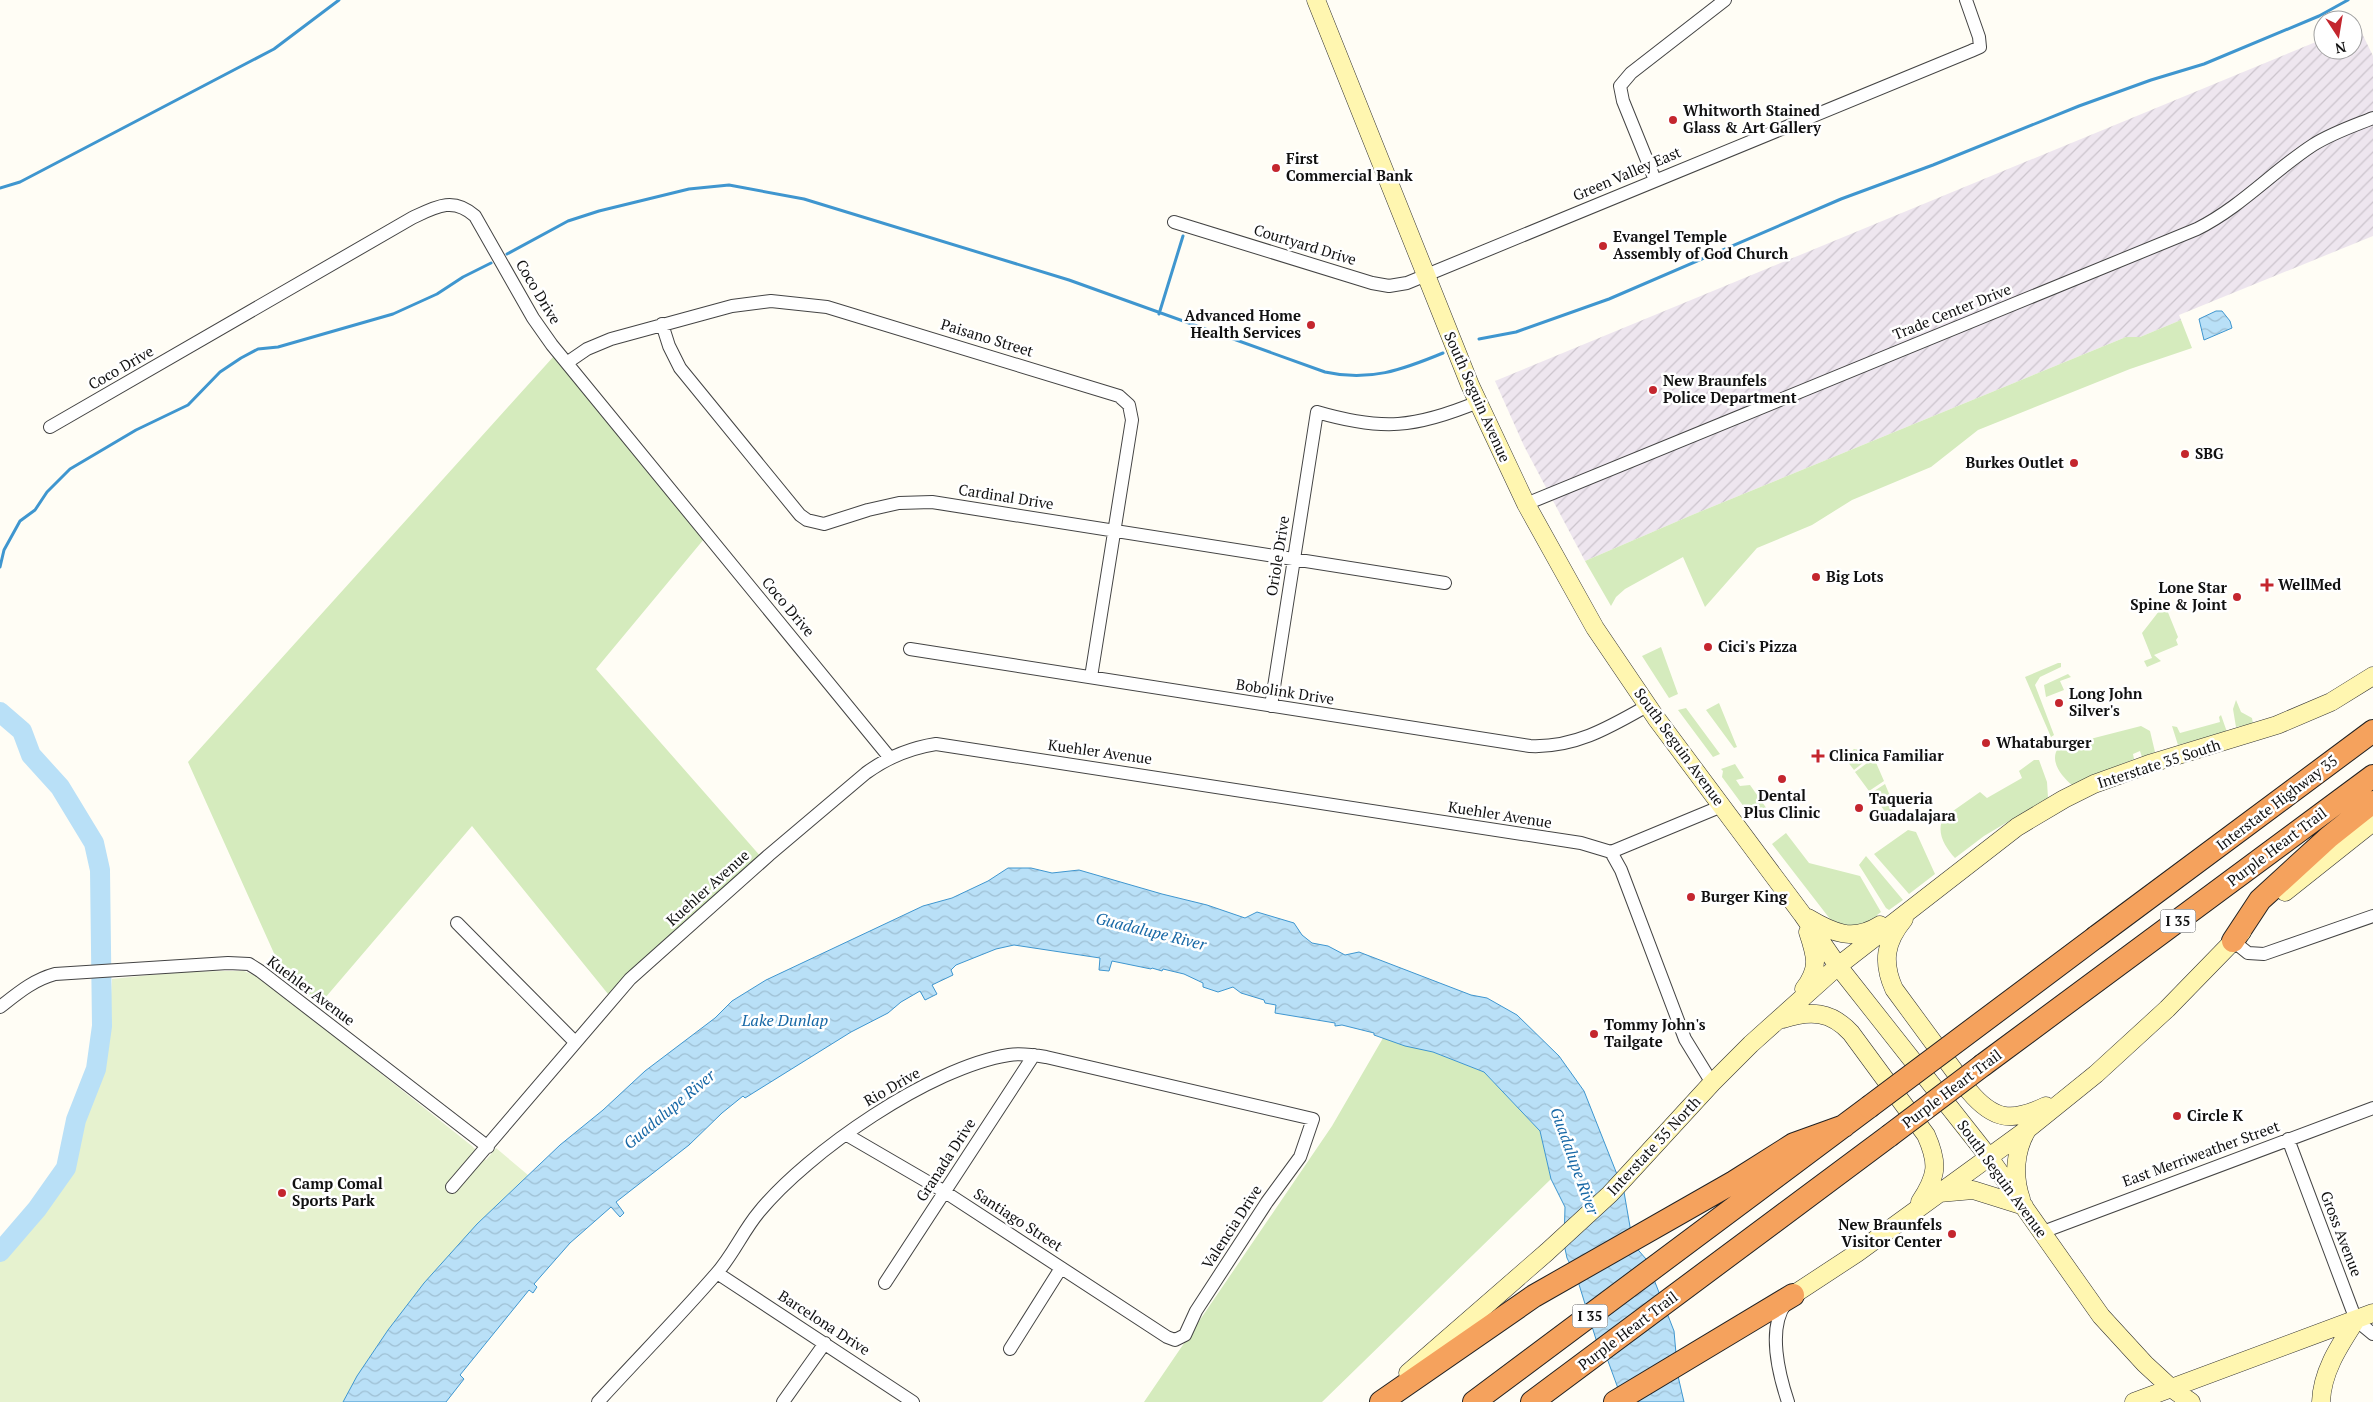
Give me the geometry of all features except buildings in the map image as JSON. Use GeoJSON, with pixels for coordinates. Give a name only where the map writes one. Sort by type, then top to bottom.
{"type":"FeatureCollection","features":[{"type":"Feature","properties":{"kind":"highway"},"geometry":{"type":"LineString","coordinates":[[2325,767],[2373,718]]}},
{"type":"Feature","properties":{"kind":"highway","name":"Interstate Highway 35"},"geometry":{"type":"LineString","coordinates":[[1844,1126],[2373,731]]}},
{"type":"Feature","properties":{"kind":"highway","name":"Purple Heart Trail"},"geometry":{"type":"LineString","coordinates":[[1532,1402],[2373,776]]}},
{"type":"Feature","properties":{"kind":"highway"},"geometry":{"type":"LineString","coordinates":[[2233,941],[2260,900],[2329,837],[2373,802]]}},
{"type":"Feature","properties":{"kind":"highway"},"geometry":{"type":"LineString","coordinates":[[1381,1402],[1534,1296],[1696,1204],[1794,1144],[1844,1126]]}},
{"type":"Feature","properties":{"kind":"highway","name":"I 35"},"geometry":{"type":"LineString","coordinates":[[1474,1402],[1844,1126]]}},
{"type":"Feature","properties":{"kind":"highway"},"geometry":{"type":"LineString","coordinates":[[1615,1402],[1793,1295]]}},
{"type":"Feature","properties":{"kind":"main road","name":"South Seguin Avenue"},"geometry":{"type":"LineString","coordinates":[[1316,0],[1478,402],[1526,504],[1582,606],[1647,706],[1802,914],[1838,966],[1988,1156],[2024,1206],[2040,1233],[2116,1334],[2171,1388],[2191,1402]]}},
{"type":"Feature","properties":{"kind":"main road","name":"Interstate 35 South"},"geometry":{"type":"LineString","coordinates":[[1838,966],[2017,827],[2064,799],[2129,771],[2256,733],[2292,720],[2338,698],[2373,676]]}},
{"type":"Feature","properties":{"kind":"main road"},"geometry":{"type":"LineString","coordinates":[[1793,1295],[1826,1275],[2029,1128],[2140,1034],[2233,941],[2303,876],[2373,822]]}},
{"type":"Feature","properties":{"kind":"main road"},"geometry":{"type":"LineString","coordinates":[[1802,914],[1833,932],[1852,935],[1868,932],[1914,907]]}},
{"type":"Feature","properties":{"kind":"main road"},"geometry":{"type":"LineString","coordinates":[[1914,907],[1898,926],[1891,940],[1886,955],[1887,974],[1894,988],[1969,1091],[1985,1107],[2008,1117],[2018,1117],[2033,1112],[2068,1096]]}},
{"type":"Feature","properties":{"kind":"main road"},"geometry":{"type":"LineString","coordinates":[[1778,1021],[1806,987],[1816,968],[1814,948],[1802,914]]}},
{"type":"Feature","properties":{"kind":"main road","name":"Interstate 35 North"},"geometry":{"type":"LineString","coordinates":[[1376,1402],[1610,1194],[1712,1083],[1838,966]]}},
{"type":"Feature","properties":{"kind":"main road"},"geometry":{"type":"LineString","coordinates":[[1778,1021],[1812,1012],[1841,1023],[1926,1135],[1932,1149],[1935,1176],[1910,1214]]}},
{"type":"Feature","properties":{"kind":"main road"},"geometry":{"type":"LineString","coordinates":[[2024,1206],[2017,1182],[2017,1161],[2021,1141],[2029,1128]]}},
{"type":"Feature","properties":{"kind":"main road"},"geometry":{"type":"LineString","coordinates":[[1939,1193],[1973,1190],[2024,1206]]}},
{"type":"Feature","properties":{"kind":"main road"},"geometry":{"type":"LineString","coordinates":[[2134,1402],[2373,1313]]}},
{"type":"Feature","properties":{"kind":"main road"},"geometry":{"type":"LineString","coordinates":[[2321,1402],[2322,1384],[2332,1359],[2356,1320]]}},
{"type":"Feature","properties":{"kind":"street"},"geometry":{"type":"LineString","coordinates":[[1655,180],[1623,101],[1620,86],[1631,73],[1725,0]]}},
{"type":"Feature","properties":{"kind":"street","name":"Green Valley East"},"geometry":{"type":"LineString","coordinates":[[1426,276],[1655,180],[1971,52],[1980,46],[1966,0]]}},
{"type":"Feature","properties":{"kind":"street","name":"Trade Center Drive"},"geometry":{"type":"LineString","coordinates":[[1526,504],[2198,229],[2231,210],[2313,145],[2373,118]]}},
{"type":"Feature","properties":{"kind":"street","name":"Coco Drive"},"geometry":{"type":"LineString","coordinates":[[50,427],[412,218],[435,207],[451,204],[464,206],[475,216],[533,318],[890,758]]}},
{"type":"Feature","properties":{"kind":"street","name":"Courtyard Drive"},"geometry":{"type":"LineString","coordinates":[[1174,222],[1382,285],[1407,283],[1426,276]]}},
{"type":"Feature","properties":{"kind":"street","name":"Paisano Street"},"geometry":{"type":"LineString","coordinates":[[568,362],[605,341],[662,324],[755,302],[808,303],[952,344],[1119,396],[1129,405],[1133,416],[1091,677]]}},
{"type":"Feature","properties":{"kind":"street","name":"Cardinal Drive"},"geometry":{"type":"LineString","coordinates":[[662,324],[669,346],[680,368],[807,520],[824,524],[892,505],[932,502],[1445,583]]}},
{"type":"Feature","properties":{"kind":"street","name":"Oriole Drive"},"geometry":{"type":"LineString","coordinates":[[1271,706],[1317,412],[1367,424],[1400,425],[1434,418],[1478,402]]}},
{"type":"Feature","properties":{"kind":"street","name":"Bobolink Drive"},"geometry":{"type":"LineString","coordinates":[[910,648],[1541,747],[1562,744],[1591,736],[1647,706]]}},
{"type":"Feature","properties":{"kind":"street","name":"Kuehler Avenue"},"geometry":{"type":"LineString","coordinates":[[452,1187],[488,1147],[575,1042],[642,967],[866,773],[890,758],[908,750],[936,744],[1581,843],[1611,852]]}},
{"type":"Feature","properties":{"kind":"street"},"geometry":{"type":"LineString","coordinates":[[1712,1083],[1685,1039],[1621,870],[1611,852],[1722,806]]}},
{"type":"Feature","properties":{"kind":"street"},"geometry":{"type":"LineString","coordinates":[[2233,941],[2248,953],[2264,954],[2373,916]]}},
{"type":"Feature","properties":{"kind":"street"},"geometry":{"type":"LineString","coordinates":[[457,923],[575,1042]]}},
{"type":"Feature","properties":{"kind":"street","name":"Kuehler Avenue"},"geometry":{"type":"LineString","coordinates":[[0,1007],[42,978],[83,971],[122,971],[228,963],[249,964],[301,1001],[488,1147]]}},
{"type":"Feature","properties":{"kind":"street","name":"Rio Drive"},"geometry":{"type":"LineString","coordinates":[[598,1402],[717,1273],[759,1212],[789,1181],[847,1134],[887,1107],[950,1074],[1010,1055],[1034,1055],[1064,1060],[1313,1119]]}},
{"type":"Feature","properties":{"kind":"street","name":"Granada Drive"},"geometry":{"type":"LineString","coordinates":[[885,1283],[1034,1055]]}},
{"type":"Feature","properties":{"kind":"street","name":"East Merriweather Street"},"geometry":{"type":"LineString","coordinates":[[2040,1233],[2373,1108]]}},
{"type":"Feature","properties":{"kind":"street","name":"Valencia Drive"},"geometry":{"type":"LineString","coordinates":[[1167,1337],[1175,1340],[1185,1335],[1196,1311],[1267,1202],[1300,1157],[1313,1119]]}},
{"type":"Feature","properties":{"kind":"street","name":"Santiago Street"},"geometry":{"type":"LineString","coordinates":[[847,1134],[945,1192],[1167,1337]]}},
{"type":"Feature","properties":{"kind":"street","name":"Gross Avenue"},"geometry":{"type":"LineString","coordinates":[[2288,1139],[2356,1320],[2373,1334]]}},
{"type":"Feature","properties":{"kind":"street"},"geometry":{"type":"LineString","coordinates":[[1010,1349],[1061,1268]]}},
{"type":"Feature","properties":{"kind":"street","name":"Barcelona Drive"},"geometry":{"type":"LineString","coordinates":[[717,1273],[912,1402]]}},
{"type":"Feature","properties":{"kind":"street"},"geometry":{"type":"LineString","coordinates":[[1788,1402],[1782,1384],[1778,1360],[1777,1323],[1781,1310],[1793,1295]]}},
{"type":"Feature","properties":{"kind":"street"},"geometry":{"type":"LineString","coordinates":[[783,1402],[824,1343]]}},
{"type":"Feature","properties":{"kind":"shaded area"},"geometry":{"type":"Polygon","coordinates":[[[2363,35],[2373,56],[2373,236],[2179,315],[2181,320],[2140,337],[2126,337],[1692,515],[1585,561],[1524,446],[1495,381],[2313,43],[2313,60],[2363,60],[2363,35]]]}},
{"type":"Feature","properties":{"kind":"green space"},"geometry":{"type":"Polygon","coordinates":[[[2181,320],[2192,348],[2130,369],[1978,430],[1931,467],[1852,500],[1812,525],[1757,548],[1705,607],[1683,557],[1625,589],[1616,597],[1611,606],[1585,561],[1692,515],[2126,337],[2140,337],[2181,320]]]}},
{"type":"Feature","properties":{"kind":"green space"},"geometry":{"type":"Polygon","coordinates":[[[554,356],[704,539],[596,669],[762,858],[635,967],[608,994],[472,826],[319,1005],[286,980],[188,762],[554,356]]]}},
{"type":"Feature","properties":{"kind":"green space"},"geometry":{"type":"Polygon","coordinates":[[[2163,606],[2164,611],[2167,610],[2178,637],[2176,640],[2178,645],[2154,655],[2161,661],[2147,667],[2144,661],[2152,658],[2142,633],[2163,606]]]}},
{"type":"Feature","properties":{"kind":"green space"},"geometry":{"type":"Polygon","coordinates":[[[1661,647],[1678,694],[1669,698],[1642,656],[1661,647]]]}},
{"type":"Feature","properties":{"kind":"green space"},"geometry":{"type":"Polygon","coordinates":[[[2061,663],[2061,667],[2040,677],[2035,685],[2054,735],[2051,737],[2025,677],[2061,663]]]}},
{"type":"Feature","properties":{"kind":"green space"},"geometry":{"type":"Polygon","coordinates":[[[2068,674],[2071,677],[2060,681],[2064,690],[2046,697],[2044,685],[2068,674]]]}},
{"type":"Feature","properties":{"kind":"green space"},"geometry":{"type":"Polygon","coordinates":[[[2236,700],[2241,712],[2252,718],[2253,724],[2236,727],[2233,709],[2236,700]]]}},
{"type":"Feature","properties":{"kind":"green space"},"geometry":{"type":"Polygon","coordinates":[[[1719,703],[1737,747],[1734,748],[1706,710],[1719,703]]]}},
{"type":"Feature","properties":{"kind":"green space"},"geometry":{"type":"Polygon","coordinates":[[[1686,708],[1720,754],[1713,757],[1678,710],[1686,708]]]}},
{"type":"Feature","properties":{"kind":"green space"},"geometry":{"type":"Polygon","coordinates":[[[2221,715],[2227,732],[2178,745],[2172,726],[2177,727],[2180,733],[2220,722],[2219,717],[2221,715]]]}},
{"type":"Feature","properties":{"kind":"green space"},"geometry":{"type":"Polygon","coordinates":[[[2141,726],[2150,731],[2155,752],[2142,757],[2140,751],[2133,754],[2134,759],[2072,785],[2064,778],[2058,768],[2055,757],[2059,747],[2141,726]]]}},
{"type":"Feature","properties":{"kind":"green space"},"geometry":{"type":"Polygon","coordinates":[[[1854,749],[1872,752],[1873,755],[1854,770],[1844,757],[1854,749]]]}},
{"type":"Feature","properties":{"kind":"green space"},"geometry":{"type":"Polygon","coordinates":[[[1874,758],[1884,781],[1869,791],[1855,772],[1874,758]]]}},
{"type":"Feature","properties":{"kind":"green space"},"geometry":{"type":"Polygon","coordinates":[[[2034,760],[2039,760],[2047,782],[2048,798],[1984,836],[1955,858],[1948,849],[1941,834],[1943,818],[1980,792],[1987,798],[2022,778],[2019,771],[2034,760]]]}},
{"type":"Feature","properties":{"kind":"green space"},"geometry":{"type":"Polygon","coordinates":[[[1735,764],[1744,778],[1736,780],[1740,786],[1750,785],[1767,809],[1758,816],[1750,815],[1722,777],[1723,771],[1721,769],[1735,764]]]}},
{"type":"Feature","properties":{"kind":"green space"},"geometry":{"type":"Polygon","coordinates":[[[1885,784],[1895,808],[1887,814],[1871,793],[1885,784]]]}},
{"type":"Feature","properties":{"kind":"green space"},"geometry":{"type":"Polygon","coordinates":[[[1908,830],[1916,832],[1935,874],[1909,894],[1874,854],[1908,830]]]}},
{"type":"Feature","properties":{"kind":"green space"},"geometry":{"type":"Polygon","coordinates":[[[1786,833],[1809,863],[1860,876],[1881,912],[1877,915],[1879,918],[1861,926],[1843,925],[1830,919],[1772,844],[1786,833]]]}},
{"type":"Feature","properties":{"kind":"green space"},"geometry":{"type":"Polygon","coordinates":[[[1866,856],[1903,900],[1889,910],[1859,865],[1866,856]]]}},
{"type":"Feature","properties":{"kind":"green space","name":"Camp Comal Sports Park"},"geometry":{"type":"Polygon","coordinates":[[[244,971],[261,978],[472,1146],[486,1160],[496,1148],[528,1175],[451,1253],[403,1310],[382,1339],[343,1402],[0,1402],[0,1259],[44,1211],[74,1162],[82,1121],[101,1071],[108,1043],[112,979],[179,972],[244,971]]]}},
{"type":"Feature","properties":{"kind":"green space"},"geometry":{"type":"Polygon","coordinates":[[[1383,1038],[1433,1052],[1484,1072],[1540,1131],[1551,1179],[1322,1402],[1144,1402],[1332,1126],[1383,1038]]]}},
{"type":"Feature","properties":{"kind":"water"},"geometry":{"type":"Polygon","coordinates":[[[2216,311],[2222,311],[2230,321],[2232,328],[2204,340],[2199,319],[2216,311]]]}},
{"type":"Feature","properties":{"kind":"water","name":"Lake Dunlap"},"geometry":{"type":"Polygon","coordinates":[[[1008,868],[1031,868],[1052,873],[1079,870],[1207,905],[1245,918],[1257,912],[1294,923],[1302,935],[1312,943],[1328,946],[1345,955],[1359,952],[1471,995],[1487,998],[1517,1015],[1559,1056],[1584,1091],[1624,1192],[1633,1244],[1646,1259],[1674,1331],[1678,1376],[1684,1402],[1623,1402],[1608,1361],[1599,1349],[1577,1278],[1567,1258],[1564,1244],[1565,1207],[1551,1179],[1540,1131],[1484,1072],[1433,1052],[1405,1046],[1374,1035],[1374,1033],[1342,1025],[1335,1026],[1335,1023],[1275,1013],[1276,1005],[1265,1003],[1264,1000],[1241,993],[1233,987],[1218,992],[1203,987],[1203,983],[1184,974],[1112,961],[1109,971],[1099,970],[1100,958],[1014,945],[996,949],[956,965],[951,970],[953,975],[932,985],[937,994],[925,1000],[920,991],[901,1002],[888,1013],[851,1032],[745,1098],[743,1096],[722,1113],[689,1145],[616,1202],[624,1213],[620,1217],[611,1207],[570,1243],[534,1284],[537,1287],[533,1293],[529,1290],[460,1375],[464,1379],[446,1402],[343,1402],[357,1376],[388,1330],[424,1283],[477,1224],[560,1145],[603,1110],[645,1071],[715,1018],[732,1001],[766,980],[923,906],[952,898],[988,881],[1008,868]]]}},
{"type":"Feature","properties":{"kind":"waterway"},"geometry":{"type":"LineString","coordinates":[[0,188],[20,182],[274,49],[339,0]]}},
{"type":"Feature","properties":{"kind":"waterway"},"geometry":{"type":"LineString","coordinates":[[1479,339],[1516,332],[1609,299],[1841,199],[1933,165],[2079,106],[2151,80],[2204,64],[2319,16],[2348,0]]}},
{"type":"Feature","properties":{"kind":"waterway"},"geometry":{"type":"LineString","coordinates":[[507,254],[568,221],[599,211],[689,189],[729,185],[804,199],[1069,280],[1325,372],[1356,376],[1385,373],[1413,365],[1443,353]]}},
{"type":"Feature","properties":{"kind":"waterway"},"geometry":{"type":"LineString","coordinates":[[1159,314],[1183,236]]}},
{"type":"Feature","properties":{"kind":"waterway"},"geometry":{"type":"LineString","coordinates":[[0,567],[4,550],[20,521],[35,510],[47,492],[70,469],[136,430],[188,405],[220,372],[241,358],[258,349],[278,347],[393,314],[437,294],[463,277],[491,263]]}},
{"type":"Feature","properties":{"kind":"waterway"},"geometry":{"type":"LineString","coordinates":[[0,712],[22,731],[31,755],[60,787],[94,843],[100,870],[102,1026],[96,1069],[76,1120],[66,1168],[37,1209],[0,1252]]}},
{"type":"Feature","properties":{"kind":"place","name":"Whitworth Stained Glass & Art Gallery"},"geometry":{"type":"Point","coordinates":[1673,120]}},
{"type":"Feature","properties":{"kind":"place","name":"First Commercial Bank"},"geometry":{"type":"Point","coordinates":[1276,168]}},
{"type":"Feature","properties":{"kind":"place","name":"Evangel Temple Assembly of God Church"},"geometry":{"type":"Point","coordinates":[1603,246]}},
{"type":"Feature","properties":{"kind":"place","name":"Advanced Home Health Services"},"geometry":{"type":"Point","coordinates":[1311,325]}},
{"type":"Feature","properties":{"kind":"place","name":"New Braunfels Police Department"},"geometry":{"type":"Point","coordinates":[1653,390]}},
{"type":"Feature","properties":{"kind":"place","name":"SBG"},"geometry":{"type":"Point","coordinates":[2185,454]}},
{"type":"Feature","properties":{"kind":"place","name":"Burkes Outlet"},"geometry":{"type":"Point","coordinates":[2074,463]}},
{"type":"Feature","properties":{"kind":"place","name":"Big Lots"},"geometry":{"type":"Point","coordinates":[1816,577]}},
{"type":"Feature","properties":{"kind":"place","name":"WellMed"},"geometry":{"type":"Point","coordinates":[2267,585]}},
{"type":"Feature","properties":{"kind":"place","name":"Lone Star Spine & Joint"},"geometry":{"type":"Point","coordinates":[2237,597]}},
{"type":"Feature","properties":{"kind":"place","name":"Cici's Pizza"},"geometry":{"type":"Point","coordinates":[1708,647]}},
{"type":"Feature","properties":{"kind":"place","name":"Long John Silver's"},"geometry":{"type":"Point","coordinates":[2059,703]}},
{"type":"Feature","properties":{"kind":"place","name":"Whataburger"},"geometry":{"type":"Point","coordinates":[1986,743]}},
{"type":"Feature","properties":{"kind":"place","name":"Clinica Familiar"},"geometry":{"type":"Point","coordinates":[1818,756]}},
{"type":"Feature","properties":{"kind":"place","name":"Dental Plus Clinic"},"geometry":{"type":"Point","coordinates":[1782,779]}},
{"type":"Feature","properties":{"kind":"place","name":"Taqueria Guadalajara"},"geometry":{"type":"Point","coordinates":[1859,808]}},
{"type":"Feature","properties":{"kind":"place","name":"Burger King"},"geometry":{"type":"Point","coordinates":[1691,897]}},
{"type":"Feature","properties":{"kind":"place","name":"Tommy John's Tailgate"},"geometry":{"type":"Point","coordinates":[1594,1034]}},
{"type":"Feature","properties":{"kind":"place","name":"Circle K"},"geometry":{"type":"Point","coordinates":[2177,1116]}},
{"type":"Feature","properties":{"kind":"place","name":"Camp Comal Sports Park"},"geometry":{"type":"Point","coordinates":[282,1193]}},
{"type":"Feature","properties":{"kind":"place","name":"New Braunfels Visitor Center"},"geometry":{"type":"Point","coordinates":[1952,1234]}},
{"type":"Feature","properties":{"kind":"water label","name":"Guadalupe River"},"geometry":{"type":"Point","coordinates":[1151,931]}},
{"type":"Feature","properties":{"kind":"water label","name":"Guadalupe River"},"geometry":{"type":"Point","coordinates":[669,1109]}},
{"type":"Feature","properties":{"kind":"water label","name":"Guadalupe River"},"geometry":{"type":"Point","coordinates":[1575,1161]}}]}
